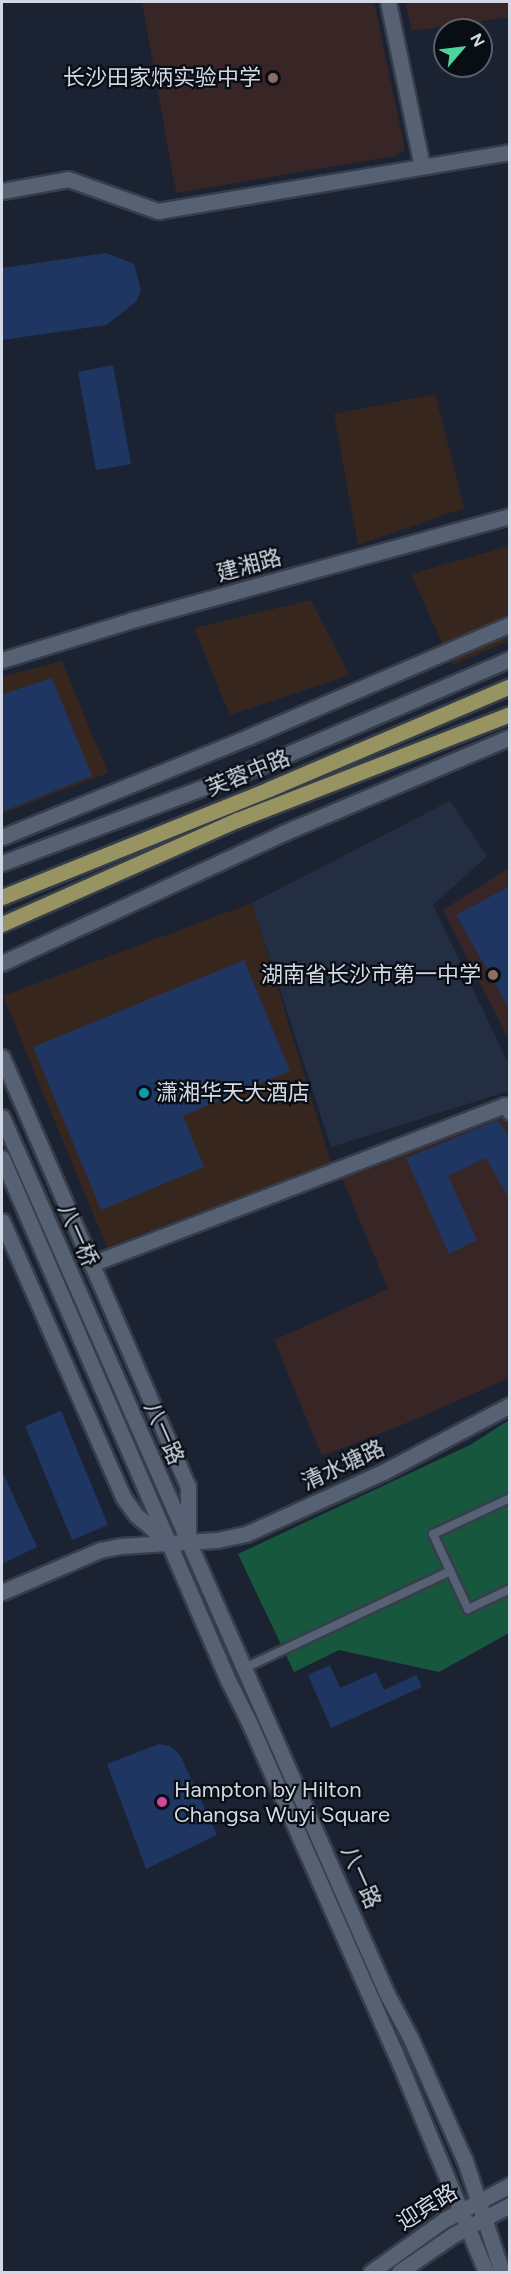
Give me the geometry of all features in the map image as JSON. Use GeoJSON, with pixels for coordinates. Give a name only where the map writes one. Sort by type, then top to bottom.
{"type":"FeatureCollection","features":[{"type":"Feature","properties":{"kind":"main road","name":"芙蓉中路"},"geometry":{"type":"LineString","coordinates":[[2,897],[269,789],[510,686]]}},
{"type":"Feature","properties":{"kind":"main road","name":"芙蓉中路"},"geometry":{"type":"LineString","coordinates":[[2,924],[237,820],[510,714]]}},
{"type":"Feature","properties":{"kind":"street"},"geometry":{"type":"LineString","coordinates":[[388,2],[422,166]]}},
{"type":"Feature","properties":{"kind":"street"},"geometry":{"type":"LineString","coordinates":[[2,191],[68,179],[158,211],[510,152]]}},
{"type":"Feature","properties":{"kind":"street","name":"建湘路"},"geometry":{"type":"LineString","coordinates":[[2,660],[132,620],[510,516]]}},
{"type":"Feature","properties":{"kind":"street"},"geometry":{"type":"LineString","coordinates":[[2,837],[248,737],[510,624]]}},
{"type":"Feature","properties":{"kind":"street"},"geometry":{"type":"LineString","coordinates":[[2,863],[260,766],[510,659]]}},
{"type":"Feature","properties":{"kind":"street"},"geometry":{"type":"LineString","coordinates":[[2,963],[284,833],[510,737]]}},
{"type":"Feature","properties":{"kind":"street"},"geometry":{"type":"LineString","coordinates":[[2,1057],[188,1486],[188,1541]]}},
{"type":"Feature","properties":{"kind":"street"},"geometry":{"type":"LineString","coordinates":[[91,1264],[505,1105],[510,1112]]}},
{"type":"Feature","properties":{"kind":"street","name":"八一桥"},"geometry":{"type":"LineString","coordinates":[[2,1117],[105,1374]]}},
{"type":"Feature","properties":{"kind":"street","name":"八一桥"},"geometry":{"type":"LineString","coordinates":[[2,1158],[105,1374]]}},
{"type":"Feature","properties":{"kind":"street"},"geometry":{"type":"LineString","coordinates":[[2,1221],[123,1497],[136,1515],[170,1543]]}},
{"type":"Feature","properties":{"kind":"street","name":"八一路"},"geometry":{"type":"LineString","coordinates":[[105,1374],[188,1541],[387,1994],[410,2037],[465,2161],[502,2272]]}},
{"type":"Feature","properties":{"kind":"street","name":"八一路"},"geometry":{"type":"LineString","coordinates":[[105,1374],[170,1543],[394,2050],[486,2272]]}},
{"type":"Feature","properties":{"kind":"street","name":"清水塘路"},"geometry":{"type":"LineString","coordinates":[[2,1592],[100,1550],[217,1540],[246,1534],[385,1471],[510,1406]]}},
{"type":"Feature","properties":{"kind":"street","name":"迎宾路"},"geometry":{"type":"LineString","coordinates":[[371,2272],[421,2235],[510,2185]]}},
{"type":"Feature","properties":{"kind":"street","name":"迎宾路"},"geometry":{"type":"LineString","coordinates":[[399,2272],[431,2249],[510,2205]]}},
{"type":"Feature","properties":{"kind":"lane"},"geometry":{"type":"LineString","coordinates":[[510,1498],[433,1534],[468,1609],[510,1589]]}},
{"type":"Feature","properties":{"kind":"lane"},"geometry":{"type":"LineString","coordinates":[[244,1668],[450,1571]]}},
{"type":"Feature","properties":{"kind":"shaded area","name":"长沙田家炳实验中学"},"geometry":{"type":"Polygon","coordinates":[[[142,2],[374,2],[405,150],[395,156],[176,193],[142,2]]]}},
{"type":"Feature","properties":{"kind":"shaded area"},"geometry":{"type":"Polygon","coordinates":[[[405,2],[509,2],[509,17],[493,19],[433,18],[433,28],[412,31],[405,2]]]}},
{"type":"Feature","properties":{"kind":"shaded area"},"geometry":{"type":"Polygon","coordinates":[[[435,394],[464,508],[358,545],[334,414],[435,394]]]}},
{"type":"Feature","properties":{"kind":"shaded area"},"geometry":{"type":"Polygon","coordinates":[[[509,546],[509,641],[452,665],[411,574],[509,546]]]}},
{"type":"Feature","properties":{"kind":"shaded area"},"geometry":{"type":"Polygon","coordinates":[[[311,600],[349,675],[230,715],[194,628],[311,600]]]}},
{"type":"Feature","properties":{"kind":"shaded area"},"geometry":{"type":"Polygon","coordinates":[[[62,661],[108,773],[2,814],[2,677],[62,661]]]}},
{"type":"Feature","properties":{"kind":"shaded area"},"geometry":{"type":"Polygon","coordinates":[[[450,801],[487,856],[433,905],[509,1065],[509,1091],[331,1147],[252,903],[450,801]]]}},
{"type":"Feature","properties":{"kind":"shaded area","name":"湖南省长沙市第一中学"},"geometry":{"type":"Polygon","coordinates":[[[509,868],[509,1040],[443,910],[509,868]]]}},
{"type":"Feature","properties":{"kind":"shaded area"},"geometry":{"type":"Polygon","coordinates":[[[252,903],[331,1163],[107,1247],[3,996],[252,903]]]}},
{"type":"Feature","properties":{"kind":"shaded area"},"geometry":{"type":"Polygon","coordinates":[[[504,1114],[510,1123],[509,1378],[402,1425],[322,1456],[274,1340],[388,1289],[342,1178],[504,1114]]]}},
{"type":"Feature","properties":{"kind":"green space"},"geometry":{"type":"Polygon","coordinates":[[[509,1420],[509,1633],[439,1672],[339,1650],[294,1672],[238,1554],[470,1445],[509,1420]]]}},
{"type":"Feature","properties":{"kind":"building"},"geometry":{"type":"Polygon","coordinates":[[[106,253],[134,264],[141,290],[136,302],[106,325],[2,340],[2,268],[106,253]]]}},
{"type":"Feature","properties":{"kind":"building"},"geometry":{"type":"Polygon","coordinates":[[[113,365],[131,464],[96,470],[78,372],[113,365]]]}},
{"type":"Feature","properties":{"kind":"building"},"geometry":{"type":"Polygon","coordinates":[[[52,678],[92,776],[2,812],[2,694],[52,678]]]}},
{"type":"Feature","properties":{"kind":"building"},"geometry":{"type":"Polygon","coordinates":[[[510,886],[510,1010],[456,915],[510,886]]]}},
{"type":"Feature","properties":{"kind":"building","name":"潇湘华天大酒店"},"geometry":{"type":"Polygon","coordinates":[[[244,960],[290,1071],[183,1116],[204,1167],[101,1210],[33,1047],[244,960]]]}},
{"type":"Feature","properties":{"kind":"building"},"geometry":{"type":"Polygon","coordinates":[[[498,1120],[510,1139],[510,1200],[486,1158],[448,1176],[477,1240],[449,1254],[406,1158],[498,1120]]]}},
{"type":"Feature","properties":{"kind":"building"},"geometry":{"type":"Polygon","coordinates":[[[61,1411],[108,1525],[72,1540],[25,1426],[61,1411]]]}},
{"type":"Feature","properties":{"kind":"building"},"geometry":{"type":"Polygon","coordinates":[[[2,1471],[37,1547],[2,1564],[2,1471]]]}},
{"type":"Feature","properties":{"kind":"building"},"geometry":{"type":"Polygon","coordinates":[[[330,1665],[340,1688],[376,1672],[384,1690],[416,1675],[422,1687],[331,1728],[308,1675],[330,1665]]]}},
{"type":"Feature","properties":{"kind":"building","name":"Hampton by Hilton Changsa Wuyi Square"},"geometry":{"type":"Polygon","coordinates":[[[159,1744],[170,1746],[180,1755],[217,1835],[146,1869],[107,1764],[159,1744]]]}},
{"type":"Feature","properties":{"kind":"place","name":"长沙田家炳实验中学"},"geometry":{"type":"Point","coordinates":[273,78]}},
{"type":"Feature","properties":{"kind":"place","name":"湖南省长沙市第一中学"},"geometry":{"type":"Point","coordinates":[493,975]}},
{"type":"Feature","properties":{"kind":"place","name":"潇湘华天大酒店"},"geometry":{"type":"Point","coordinates":[144,1093]}},
{"type":"Feature","properties":{"kind":"place","name":"Hampton by Hilton Changsa Wuyi Square"},"geometry":{"type":"Point","coordinates":[162,1802]}}]}
